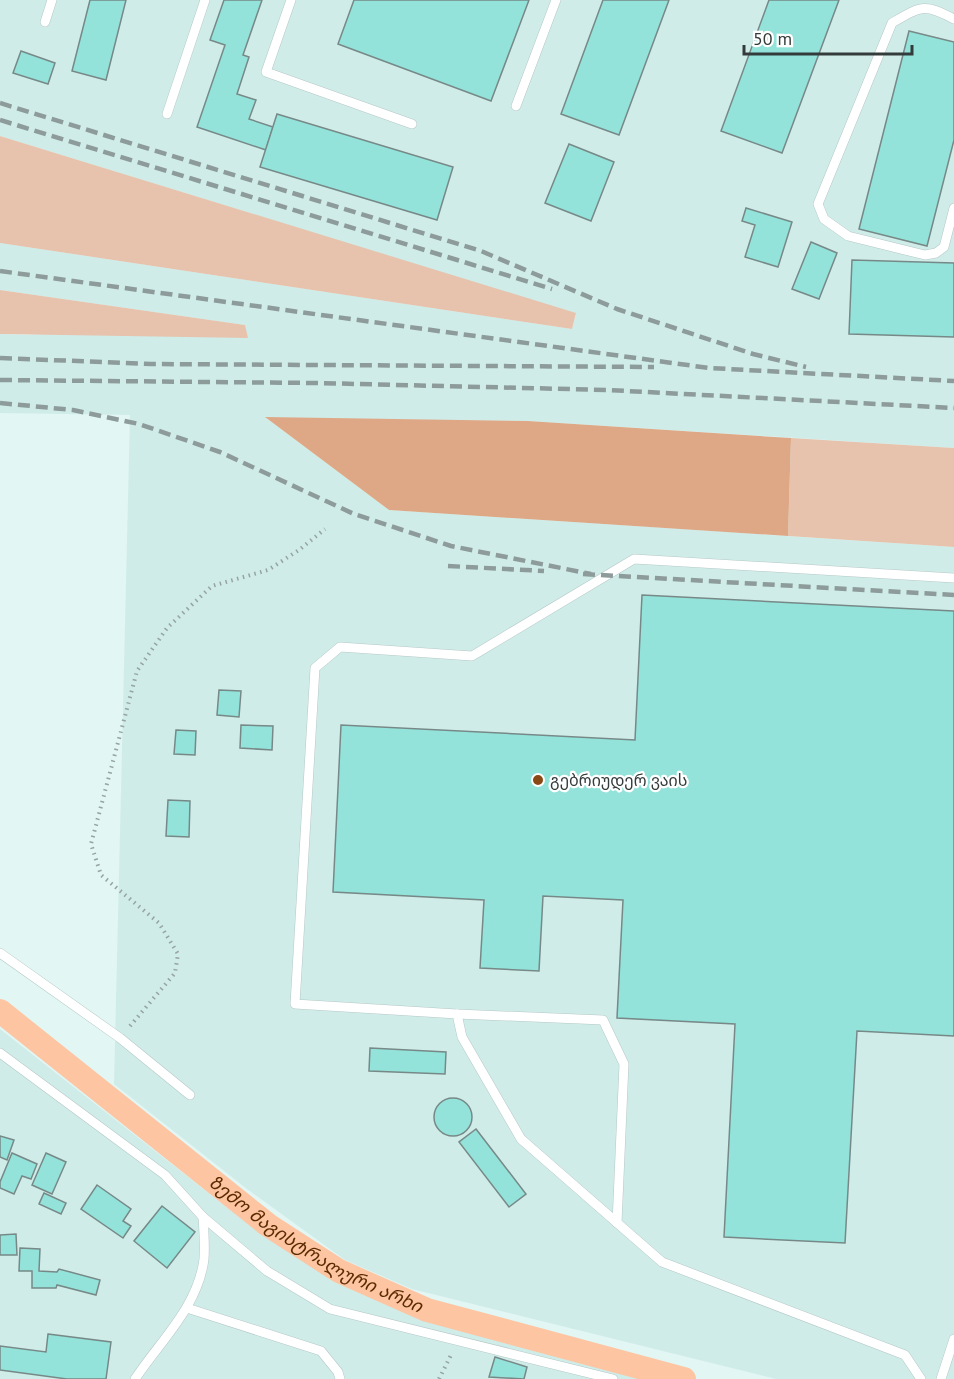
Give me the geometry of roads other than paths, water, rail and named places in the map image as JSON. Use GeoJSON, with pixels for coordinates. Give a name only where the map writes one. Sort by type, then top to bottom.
{"type":"FeatureCollection","features":[{"type":"Feature","properties":{"kind":"lane"},"geometry":{"type":"LineString","coordinates":[[45,22],[52,0]]}},
{"type":"Feature","properties":{"kind":"lane"},"geometry":{"type":"LineString","coordinates":[[167,114],[205,0]]}},
{"type":"Feature","properties":{"kind":"lane"},"geometry":{"type":"LineString","coordinates":[[291,0],[266,72],[412,124]]}},
{"type":"Feature","properties":{"kind":"lane"},"geometry":{"type":"LineString","coordinates":[[516,106],[556,0]]}},
{"type":"Feature","properties":{"kind":"lane"},"geometry":{"type":"LineString","coordinates":[[954,19],[934,4],[914,10],[892,23],[818,204],[824,219],[848,236],[926,255],[936,253],[944,247],[954,208]]}},
{"type":"Feature","properties":{"kind":"lane"},"geometry":{"type":"LineString","coordinates":[[617,1222],[624,1064],[603,1020],[295,1004],[315,668],[340,648],[472,656],[634,560],[954,578]]}},
{"type":"Feature","properties":{"kind":"lane"},"geometry":{"type":"LineString","coordinates":[[0,953],[120,1038],[190,1095]]}},
{"type":"Feature","properties":{"kind":"lane"},"geometry":{"type":"LineString","coordinates":[[457,1014],[462,1037],[521,1139],[662,1262],[905,1354],[921,1379]]}},
{"type":"Feature","properties":{"kind":"lane"},"geometry":{"type":"LineString","coordinates":[[0,1053],[165,1175],[203,1217],[267,1271],[330,1309],[613,1379]]}},
{"type":"Feature","properties":{"kind":"lane"},"geometry":{"type":"LineString","coordinates":[[135,1379],[188,1308],[204,1259],[203,1217]]}},
{"type":"Feature","properties":{"kind":"lane"},"geometry":{"type":"LineString","coordinates":[[188,1308],[321,1351],[338,1372],[340,1379]]}},
{"type":"Feature","properties":{"kind":"lane"},"geometry":{"type":"LineString","coordinates":[[941,1379],[954,1339]]}},
{"type":"Feature","properties":{"kind":"waterway","name":"ზემო მაგისტრალური არხი"},"geometry":{"type":"LineString","coordinates":[[0,1011],[268,1225],[339,1271],[427,1310],[684,1379]]}},
{"type":"Feature","properties":{"kind":"railway"},"geometry":{"type":"LineString","coordinates":[[0,103],[481,251],[617,309],[753,354],[806,367]]}},
{"type":"Feature","properties":{"kind":"railway"},"geometry":{"type":"LineString","coordinates":[[0,120],[552,289]]}},
{"type":"Feature","properties":{"kind":"railway"},"geometry":{"type":"LineString","coordinates":[[0,271],[709,368],[954,381]]}},
{"type":"Feature","properties":{"kind":"railway"},"geometry":{"type":"LineString","coordinates":[[0,358],[151,364],[654,367]]}},
{"type":"Feature","properties":{"kind":"railway"},"geometry":{"type":"LineString","coordinates":[[0,380],[316,383],[608,390],[954,408]]}},
{"type":"Feature","properties":{"kind":"railway"},"geometry":{"type":"LineString","coordinates":[[0,403],[73,410],[139,424],[220,452],[354,514],[451,546],[591,574]]}},
{"type":"Feature","properties":{"kind":"railway"},"geometry":{"type":"LineString","coordinates":[[448,566],[544,571]]}},
{"type":"Feature","properties":{"kind":"railway"},"geometry":{"type":"LineString","coordinates":[[583,574],[954,595]]}},
{"type":"Feature","properties":{"kind":"place","name":"გებრიუდერ ვაის"},"geometry":{"type":"Point","coordinates":[538,780]}}]}
